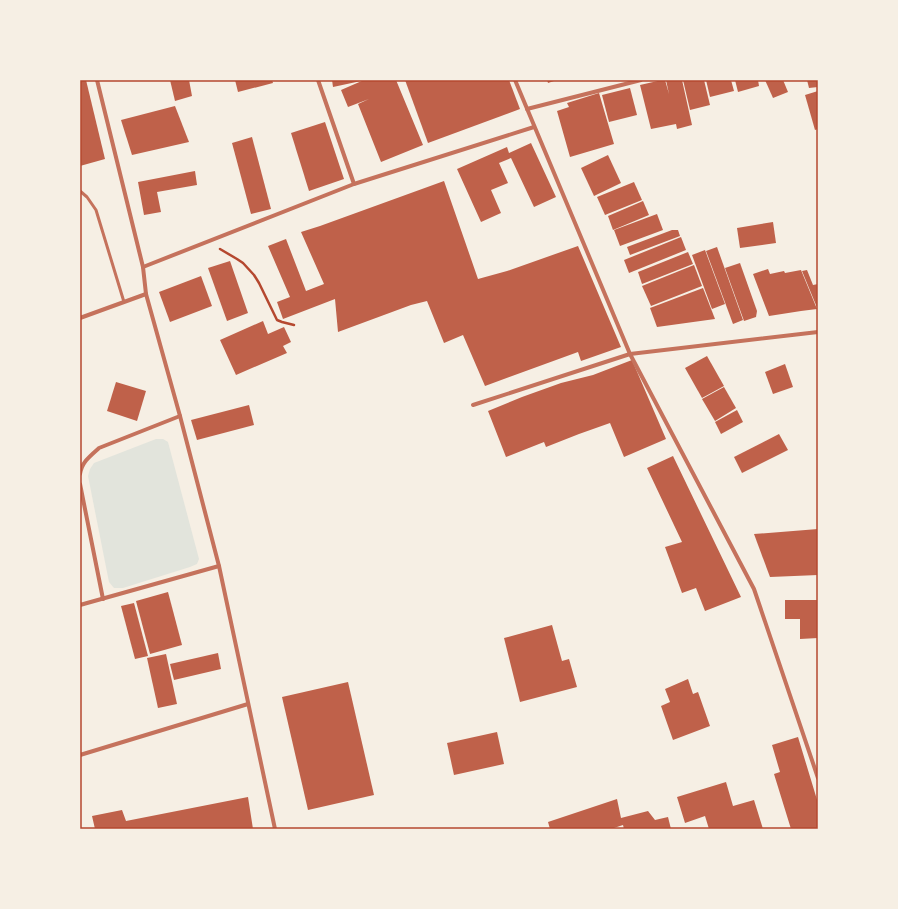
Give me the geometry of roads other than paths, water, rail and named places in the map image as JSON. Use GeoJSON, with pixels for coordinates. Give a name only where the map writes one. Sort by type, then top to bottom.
{"type":"FeatureCollection","features":[{"type":"Feature","properties":{"kind":"street"},"geometry":{"type":"LineString","coordinates":[[97,80],[143,267],[146,294],[180,416],[219,566],[275,829]]}},
{"type":"Feature","properties":{"kind":"street"},"geometry":{"type":"LineString","coordinates":[[318,80],[354,184]]}},
{"type":"Feature","properties":{"kind":"street"},"geometry":{"type":"LineString","coordinates":[[515,80],[630,354],[754,589],[818,778]]}},
{"type":"Feature","properties":{"kind":"street"},"geometry":{"type":"LineString","coordinates":[[527,109],[641,80]]}},
{"type":"Feature","properties":{"kind":"street"},"geometry":{"type":"LineString","coordinates":[[143,267],[354,184],[534,127]]}},
{"type":"Feature","properties":{"kind":"street"},"geometry":{"type":"LineString","coordinates":[[80,318],[146,294]]}},
{"type":"Feature","properties":{"kind":"street"},"geometry":{"type":"LineString","coordinates":[[473,405],[630,354],[818,332]]}},
{"type":"Feature","properties":{"kind":"street"},"geometry":{"type":"LineString","coordinates":[[80,474],[84,462],[99,448],[180,416]]}},
{"type":"Feature","properties":{"kind":"street"},"geometry":{"type":"LineString","coordinates":[[80,484],[103,599]]}},
{"type":"Feature","properties":{"kind":"street"},"geometry":{"type":"LineString","coordinates":[[80,605],[219,566]]}},
{"type":"Feature","properties":{"kind":"street"},"geometry":{"type":"LineString","coordinates":[[80,756],[248,704]]}},
{"type":"Feature","properties":{"kind":"lane"},"geometry":{"type":"LineString","coordinates":[[80,191],[87,197],[96,210],[124,302]]}}]}
